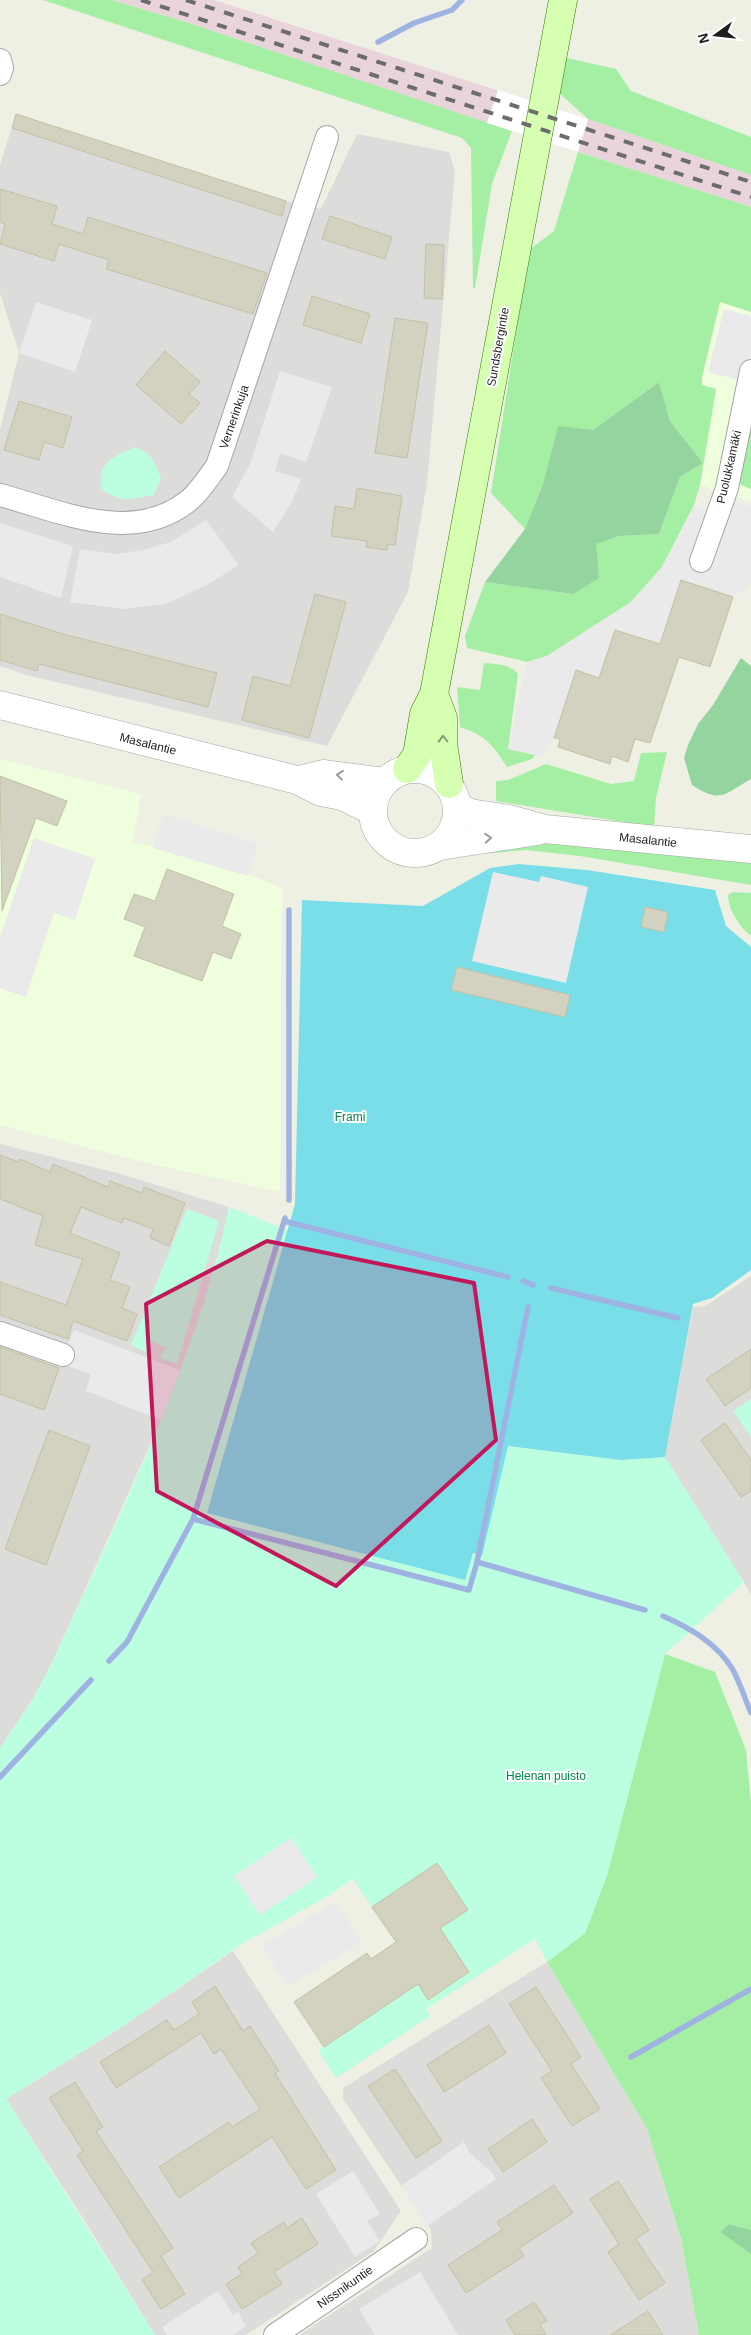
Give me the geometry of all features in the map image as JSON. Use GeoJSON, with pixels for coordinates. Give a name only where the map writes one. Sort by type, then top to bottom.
{"type":"FeatureCollection","features":[{"type":"Feature","properties":{"kind":"main road","name":"Sundsbergintie"},"geometry":{"type":"LineString","coordinates":[[407,769],[417,754],[424,714],[434,694],[563,0]]}},
{"type":"Feature","properties":{"kind":"main road"},"geometry":{"type":"LineString","coordinates":[[434,694],[443,718],[442,742],[453,795]]}},
{"type":"Feature","properties":{"kind":"street"},"geometry":{"type":"LineString","coordinates":[[0,60],[2,68],[0,74]]}},
{"type":"Feature","properties":{"kind":"street","name":"Vernerinkuja"},"geometry":{"type":"LineString","coordinates":[[0,495],[95,521],[118,524],[154,520],[187,502],[198,490],[217,466],[327,138]]}},
{"type":"Feature","properties":{"kind":"street","name":"Puolukkamäki"},"geometry":{"type":"LineString","coordinates":[[701,561],[727,488],[751,371]]}},
{"type":"Feature","properties":{"kind":"street","name":"Masalantie"},"geometry":{"type":"LineString","coordinates":[[0,705],[297,780],[321,792],[342,796],[372,811]]}},
{"type":"Feature","properties":{"kind":"street"},"geometry":{"type":"LineString","coordinates":[[407,769],[426,770],[442,778],[453,795],[457,821],[451,835],[440,846],[420,854],[401,852],[392,847],[379,834],[374,823],[372,811],[374,800],[384,782],[394,774],[407,769]]}},
{"type":"Feature","properties":{"kind":"street","name":"Masalantie"},"geometry":{"type":"LineString","coordinates":[[297,780],[322,774],[384,782]]}},
{"type":"Feature","properties":{"kind":"street","name":"Masalantie"},"geometry":{"type":"LineString","coordinates":[[453,795],[470,813],[509,819],[545,829],[751,849]]}},
{"type":"Feature","properties":{"kind":"street","name":"Masalantie"},"geometry":{"type":"LineString","coordinates":[[440,846],[545,829]]}},
{"type":"Feature","properties":{"kind":"street"},"geometry":{"type":"LineString","coordinates":[[0,1333],[63,1356]]}},
{"type":"Feature","properties":{"kind":"street","name":"Nissnikuntie"},"geometry":{"type":"LineString","coordinates":[[276,2335],[416,2239]]}},
{"type":"Feature","properties":{"kind":"highlighted area"},"geometry":{"type":"Polygon","coordinates":[[[267,1241],[474,1283],[496,1440],[336,1586],[157,1491],[146,1304],[267,1241]]]}},
{"type":"Feature","properties":{"kind":"shaded area"},"geometry":{"type":"Polygon","coordinates":[[[112,0],[214,0],[588,119],[751,175],[751,207],[487,123],[192,24],[112,0]]]}},
{"type":"Feature","properties":{"kind":"shaded area"},"geometry":{"type":"Polygon","coordinates":[[[16,114],[286,201],[321,209],[357,134],[449,152],[455,171],[427,483],[408,592],[327,746],[26,675],[0,666],[0,430],[19,353],[0,293],[0,165],[16,114]]]}},
{"type":"Feature","properties":{"kind":"shaded area"},"geometry":{"type":"Polygon","coordinates":[[[720,301],[751,312],[751,501],[700,485],[716,389],[702,385],[702,377],[720,301]]]}},
{"type":"Feature","properties":{"kind":"shaded area"},"geometry":{"type":"Polygon","coordinates":[[[36,302],[92,320],[75,372],[19,353],[36,302]]]}},
{"type":"Feature","properties":{"kind":"shaded area"},"geometry":{"type":"Polygon","coordinates":[[[724,309],[751,316],[751,383],[708,372],[724,309]]]}},
{"type":"Feature","properties":{"kind":"shaded area"},"geometry":{"type":"Polygon","coordinates":[[[280,371],[332,387],[306,462],[280,453],[275,471],[301,479],[292,502],[273,532],[232,497],[250,464],[280,371]]]}},
{"type":"Feature","properties":{"kind":"shaded area"},"geometry":{"type":"Polygon","coordinates":[[[712,498],[734,501],[751,507],[751,585],[733,597],[681,580],[660,644],[615,630],[599,678],[576,670],[554,738],[542,756],[508,749],[527,662],[547,656],[631,602],[662,567],[694,505],[707,510],[712,498]]]}},
{"type":"Feature","properties":{"kind":"shaded area"},"geometry":{"type":"Polygon","coordinates":[[[206,520],[239,565],[205,586],[165,604],[123,609],[70,602],[80,549],[116,554],[143,550],[171,542],[206,520]]]}},
{"type":"Feature","properties":{"kind":"shaded area"},"geometry":{"type":"Polygon","coordinates":[[[0,523],[73,546],[61,598],[0,577],[0,523]]]}},
{"type":"Feature","properties":{"kind":"shaded area"},"geometry":{"type":"Polygon","coordinates":[[[0,759],[141,794],[133,842],[159,847],[239,870],[282,888],[280,1192],[147,1163],[0,1125],[0,759]]]}},
{"type":"Feature","properties":{"kind":"shaded area"},"geometry":{"type":"Polygon","coordinates":[[[163,814],[258,844],[248,876],[153,848],[163,814]]]}},
{"type":"Feature","properties":{"kind":"shaded area"},"geometry":{"type":"Polygon","coordinates":[[[34,838],[95,859],[75,920],[54,913],[26,997],[0,988],[0,937],[34,838]]]}},
{"type":"Feature","properties":{"kind":"shaded area"},"geometry":{"type":"Polygon","coordinates":[[[493,872],[539,882],[541,876],[588,887],[566,983],[472,961],[493,872]]]}},
{"type":"Feature","properties":{"kind":"shaded area"},"geometry":{"type":"Polygon","coordinates":[[[0,1144],[121,1174],[229,1207],[221,1245],[202,1311],[163,1416],[52,1663],[33,1699],[0,1748],[0,1144]]]}},
{"type":"Feature","properties":{"kind":"shaded area"},"geometry":{"type":"Polygon","coordinates":[[[751,1276],[751,1594],[665,1457],[693,1307],[705,1306],[751,1276]]]}},
{"type":"Feature","properties":{"kind":"shaded area"},"geometry":{"type":"Polygon","coordinates":[[[74,1330],[180,1370],[161,1420],[86,1391],[91,1374],[60,1363],[74,1330]]]}},
{"type":"Feature","properties":{"kind":"shaded area"},"geometry":{"type":"Polygon","coordinates":[[[291,1838],[317,1877],[260,1915],[234,1876],[291,1838]]]}},
{"type":"Feature","properties":{"kind":"shaded area"},"geometry":{"type":"Polygon","coordinates":[[[336,1901],[361,1942],[287,1987],[262,1946],[336,1901]]]}},
{"type":"Feature","properties":{"kind":"shaded area"},"geometry":{"type":"Polygon","coordinates":[[[233,1951],[401,2211],[374,2251],[246,2335],[155,2335],[88,2226],[6,2099],[117,2030],[233,1951]]]}},
{"type":"Feature","properties":{"kind":"shaded area"},"geometry":{"type":"Polygon","coordinates":[[[547,1962],[647,2129],[681,2238],[699,2335],[299,2335],[432,2248],[431,2230],[343,2099],[343,2088],[547,1962]]]}},
{"type":"Feature","properties":{"kind":"shaded area"},"geometry":{"type":"Polygon","coordinates":[[[464,2142],[469,2152],[496,2179],[427,2226],[401,2186],[464,2142]]]}},
{"type":"Feature","properties":{"kind":"shaded area"},"geometry":{"type":"Polygon","coordinates":[[[353,2171],[380,2214],[367,2221],[380,2241],[355,2257],[316,2194],[353,2171]]]}},
{"type":"Feature","properties":{"kind":"shaded area"},"geometry":{"type":"Polygon","coordinates":[[[420,2272],[458,2335],[375,2335],[359,2309],[420,2272]]]}},
{"type":"Feature","properties":{"kind":"shaded area"},"geometry":{"type":"Polygon","coordinates":[[[218,2291],[233,2315],[238,2312],[246,2326],[233,2335],[167,2335],[162,2327],[218,2291]]]}},
{"type":"Feature","properties":{"kind":"green space"},"geometry":{"type":"Polygon","coordinates":[[[43,0],[112,0],[192,24],[512,131],[492,184],[475,288],[473,288],[471,148],[462,138],[43,0]]]}},
{"type":"Feature","properties":{"kind":"green space"},"geometry":{"type":"Polygon","coordinates":[[[562,57],[616,69],[631,91],[751,137],[751,175],[588,119],[559,93],[562,57]]]}},
{"type":"Feature","properties":{"kind":"green space"},"geometry":{"type":"Polygon","coordinates":[[[578,152],[751,207],[751,312],[720,302],[702,377],[702,385],[716,389],[700,485],[694,505],[662,567],[631,602],[547,656],[527,662],[467,648],[465,636],[485,582],[573,594],[595,544],[619,536],[659,534],[680,477],[703,463],[670,421],[659,382],[593,430],[544,481],[525,529],[491,493],[529,250],[554,231],[578,152]]]}},
{"type":"Feature","properties":{"kind":"green space"},"geometry":{"type":"Polygon","coordinates":[[[659,382],[670,421],[703,463],[680,477],[659,534],[619,536],[596,544],[599,578],[573,594],[485,582],[525,529],[544,481],[558,426],[593,430],[659,382]]]}},
{"type":"Feature","properties":{"kind":"green space"},"geometry":{"type":"Polygon","coordinates":[[[751,418],[751,489],[741,485],[738,475],[751,418]]]}},
{"type":"Feature","properties":{"kind":"green space"},"geometry":{"type":"Polygon","coordinates":[[[135,447],[146,452],[157,467],[161,478],[154,495],[127,499],[115,496],[101,489],[102,472],[109,461],[135,447]]]}},
{"type":"Feature","properties":{"kind":"green space"},"geometry":{"type":"Polygon","coordinates":[[[741,658],[751,666],[751,779],[722,795],[710,794],[692,785],[684,758],[698,724],[713,705],[741,658]]]}},
{"type":"Feature","properties":{"kind":"green space"},"geometry":{"type":"Polygon","coordinates":[[[484,663],[507,666],[518,674],[508,749],[535,755],[532,759],[507,767],[488,742],[469,730],[460,727],[457,687],[480,690],[484,663]]]}},
{"type":"Feature","properties":{"kind":"green space"},"geometry":{"type":"Polygon","coordinates":[[[667,752],[656,798],[654,827],[496,801],[496,781],[508,780],[546,764],[611,784],[634,781],[641,753],[667,752]]]}},
{"type":"Feature","properties":{"kind":"green space"},"geometry":{"type":"Polygon","coordinates":[[[584,844],[751,860],[751,885],[580,856],[526,850],[492,853],[492,845],[584,844]]]}},
{"type":"Feature","properties":{"kind":"green space","name":"Frami"},"geometry":{"type":"Polygon","coordinates":[[[519,864],[587,870],[715,890],[726,926],[751,947],[751,1270],[712,1298],[693,1304],[665,1457],[621,1460],[508,1446],[482,1556],[473,1553],[465,1580],[207,1513],[295,1204],[302,900],[423,906],[490,868],[519,864]]]}},
{"type":"Feature","properties":{"kind":"green space"},"geometry":{"type":"Polygon","coordinates":[[[733,892],[751,893],[751,936],[732,912],[728,895],[733,892]]]}},
{"type":"Feature","properties":{"kind":"green space","name":"Helenan puisto"},"geometry":{"type":"Polygon","coordinates":[[[229,1207],[288,1230],[207,1513],[481,1556],[508,1446],[621,1460],[665,1457],[744,1582],[665,1654],[607,1875],[585,1933],[547,1962],[535,1939],[426,2009],[430,2016],[336,2078],[318,2050],[418,1984],[428,2000],[469,1972],[440,1928],[467,1910],[436,1864],[372,1907],[353,1879],[330,1895],[245,1942],[117,2030],[6,2099],[155,2335],[0,2335],[0,1748],[33,1699],[52,1663],[153,1440],[176,1383],[196,1325],[229,1207]]]}},
{"type":"Feature","properties":{"kind":"green space"},"geometry":{"type":"Polygon","coordinates":[[[187,1209],[219,1221],[177,1364],[160,1358],[165,1348],[152,1341],[146,1352],[131,1345],[187,1209]]]}},
{"type":"Feature","properties":{"kind":"green space"},"geometry":{"type":"Polygon","coordinates":[[[751,1399],[751,1437],[733,1411],[751,1399]]]}},
{"type":"Feature","properties":{"kind":"green space"},"geometry":{"type":"Polygon","coordinates":[[[665,1654],[715,1672],[746,1750],[751,1803],[751,2230],[729,2224],[720,2232],[751,2254],[751,2335],[699,2335],[681,2238],[647,2129],[547,1962],[585,1933],[607,1875],[665,1654]]]}},
{"type":"Feature","properties":{"kind":"green space"},"geometry":{"type":"Polygon","coordinates":[[[729,2224],[751,2230],[751,2254],[720,2232],[729,2224]]]}},
{"type":"Feature","properties":{"kind":"pier"},"geometry":{"type":"Polygon","coordinates":[[[498,90],[588,119],[578,152],[487,123],[498,90]]]}},
{"type":"Feature","properties":{"kind":"building"},"geometry":{"type":"Polygon","coordinates":[[[16,114],[286,201],[282,216],[12,128],[16,114]]]}},
{"type":"Feature","properties":{"kind":"building"},"geometry":{"type":"Polygon","coordinates":[[[0,189],[57,206],[52,224],[83,234],[88,217],[267,273],[253,314],[106,269],[109,260],[59,244],[54,261],[0,244],[5,224],[0,222],[0,189]]]}},
{"type":"Feature","properties":{"kind":"building"},"geometry":{"type":"Polygon","coordinates":[[[330,216],[392,237],[385,259],[322,239],[330,216]]]}},
{"type":"Feature","properties":{"kind":"building"},"geometry":{"type":"Polygon","coordinates":[[[426,244],[444,245],[442,299],[424,298],[426,244]]]}},
{"type":"Feature","properties":{"kind":"building"},"geometry":{"type":"Polygon","coordinates":[[[312,296],[370,314],[361,343],[303,325],[312,296]]]}},
{"type":"Feature","properties":{"kind":"building"},"geometry":{"type":"Polygon","coordinates":[[[395,318],[428,323],[407,458],[375,453],[395,318]]]}},
{"type":"Feature","properties":{"kind":"building"},"geometry":{"type":"Polygon","coordinates":[[[165,351],[200,382],[189,394],[200,403],[181,424],[136,385],[165,351]]]}},
{"type":"Feature","properties":{"kind":"building"},"geometry":{"type":"Polygon","coordinates":[[[19,401],[72,417],[63,448],[44,442],[39,460],[4,450],[19,401]]]}},
{"type":"Feature","properties":{"kind":"building"},"geometry":{"type":"Polygon","coordinates":[[[357,488],[402,496],[395,545],[388,544],[387,550],[366,547],[367,541],[331,536],[335,506],[354,509],[357,488]]]}},
{"type":"Feature","properties":{"kind":"building"},"geometry":{"type":"Polygon","coordinates":[[[681,580],[733,597],[710,667],[679,657],[650,743],[635,739],[628,762],[612,756],[610,764],[558,747],[560,739],[554,738],[576,670],[599,678],[615,630],[660,644],[681,580]]]}},
{"type":"Feature","properties":{"kind":"building"},"geometry":{"type":"Polygon","coordinates":[[[315,594],[346,602],[309,738],[242,720],[253,676],[290,686],[315,594]]]}},
{"type":"Feature","properties":{"kind":"building"},"geometry":{"type":"Polygon","coordinates":[[[0,614],[63,634],[217,673],[208,707],[39,664],[37,671],[0,660],[0,614]]]}},
{"type":"Feature","properties":{"kind":"building"},"geometry":{"type":"Polygon","coordinates":[[[0,776],[67,801],[57,826],[36,818],[2,911],[0,776]]]}},
{"type":"Feature","properties":{"kind":"building"},"geometry":{"type":"Polygon","coordinates":[[[167,869],[234,894],[222,926],[241,934],[231,959],[213,952],[202,981],[134,956],[145,927],[124,919],[134,894],[155,901],[167,869]]]}},
{"type":"Feature","properties":{"kind":"building"},"geometry":{"type":"Polygon","coordinates":[[[645,907],[668,912],[664,932],[641,927],[645,907]]]}},
{"type":"Feature","properties":{"kind":"building"},"geometry":{"type":"Polygon","coordinates":[[[457,967],[570,995],[565,1017],[451,990],[457,967]]]}},
{"type":"Feature","properties":{"kind":"building"},"geometry":{"type":"Polygon","coordinates":[[[0,1155],[19,1162],[20,1159],[50,1172],[53,1164],[108,1187],[110,1181],[142,1193],[144,1187],[185,1203],[169,1246],[150,1238],[153,1229],[124,1218],[122,1223],[81,1207],[70,1233],[120,1253],[110,1280],[130,1287],[122,1308],[137,1314],[127,1341],[73,1321],[68,1339],[0,1315],[0,1282],[66,1305],[83,1259],[35,1245],[43,1216],[0,1199],[0,1155]]]}},
{"type":"Feature","properties":{"kind":"building"},"geometry":{"type":"Polygon","coordinates":[[[0,1347],[59,1368],[44,1410],[0,1394],[0,1347]]]}},
{"type":"Feature","properties":{"kind":"building"},"geometry":{"type":"Polygon","coordinates":[[[751,1349],[751,1388],[725,1406],[706,1379],[751,1349]]]}},
{"type":"Feature","properties":{"kind":"building"},"geometry":{"type":"Polygon","coordinates":[[[725,1423],[751,1460],[751,1491],[741,1497],[701,1440],[725,1423]]]}},
{"type":"Feature","properties":{"kind":"building"},"geometry":{"type":"Polygon","coordinates":[[[49,1430],[90,1446],[46,1565],[5,1549],[49,1430]]]}},
{"type":"Feature","properties":{"kind":"building"},"geometry":{"type":"Polygon","coordinates":[[[437,1863],[468,1910],[440,1928],[469,1972],[428,2000],[418,1984],[324,2047],[294,2002],[367,1953],[371,1959],[396,1942],[372,1907],[437,1863]]]}},
{"type":"Feature","properties":{"kind":"building"},"geometry":{"type":"Polygon","coordinates":[[[215,1986],[243,2031],[250,2026],[279,2071],[275,2073],[336,2170],[306,2189],[272,2137],[179,2198],[159,2167],[229,2122],[232,2127],[260,2109],[221,2049],[214,2054],[201,2033],[116,2088],[100,2062],[167,2020],[174,2030],[199,2014],[192,2002],[215,1986]]]}},
{"type":"Feature","properties":{"kind":"building"},"geometry":{"type":"Polygon","coordinates":[[[536,1987],[581,2057],[571,2064],[600,2109],[572,2126],[541,2078],[552,2071],[509,2004],[536,1987]]]}},
{"type":"Feature","properties":{"kind":"building"},"geometry":{"type":"Polygon","coordinates":[[[489,2025],[506,2053],[444,2092],[427,2065],[489,2025]]]}},
{"type":"Feature","properties":{"kind":"building"},"geometry":{"type":"Polygon","coordinates":[[[395,2069],[442,2141],[416,2158],[368,2086],[395,2069]]]}},
{"type":"Feature","properties":{"kind":"building"},"geometry":{"type":"Polygon","coordinates":[[[75,2082],[103,2127],[96,2131],[173,2248],[161,2256],[185,2294],[161,2309],[142,2280],[153,2272],[77,2155],[83,2151],[49,2098],[75,2082]]]}},
{"type":"Feature","properties":{"kind":"building"},"geometry":{"type":"Polygon","coordinates":[[[532,2119],[547,2142],[503,2172],[488,2149],[532,2119]]]}},
{"type":"Feature","properties":{"kind":"building"},"geometry":{"type":"Polygon","coordinates":[[[618,2181],[649,2230],[636,2239],[665,2283],[639,2300],[608,2252],[619,2244],[590,2199],[618,2181]]]}},
{"type":"Feature","properties":{"kind":"building"},"geometry":{"type":"Polygon","coordinates":[[[554,2185],[573,2213],[519,2248],[524,2256],[466,2293],[448,2265],[502,2230],[497,2222],[554,2185]]]}},
{"type":"Feature","properties":{"kind":"building"},"geometry":{"type":"Polygon","coordinates":[[[302,2218],[318,2244],[274,2272],[282,2284],[242,2309],[226,2284],[242,2274],[238,2267],[258,2253],[251,2243],[284,2222],[287,2228],[302,2218]]]}},
{"type":"Feature","properties":{"kind":"building"},"geometry":{"type":"Polygon","coordinates":[[[534,2302],[547,2321],[540,2325],[546,2335],[515,2335],[506,2320],[534,2302]]]}},
{"type":"Feature","properties":{"kind":"building"},"geometry":{"type":"Polygon","coordinates":[[[648,2311],[663,2335],[610,2335],[648,2311]]]}},
{"type":"Feature","properties":{"kind":"waterway"},"geometry":{"type":"LineString","coordinates":[[378,42],[414,23],[452,10],[462,0]]}},
{"type":"Feature","properties":{"kind":"waterway"},"geometry":{"type":"LineString","coordinates":[[289,910],[289,1200]]}},
{"type":"Feature","properties":{"kind":"waterway"},"geometry":{"type":"LineString","coordinates":[[285,1218],[193,1519],[469,1590],[477,1562],[645,1610]]}},
{"type":"Feature","properties":{"kind":"waterway"},"geometry":{"type":"LineString","coordinates":[[284,1221],[508,1277]]}},
{"type":"Feature","properties":{"kind":"waterway"},"geometry":{"type":"LineString","coordinates":[[523,1281],[533,1285]]}},
{"type":"Feature","properties":{"kind":"waterway"},"geometry":{"type":"LineString","coordinates":[[551,1288],[678,1318]]}},
{"type":"Feature","properties":{"kind":"waterway"},"geometry":{"type":"LineString","coordinates":[[477,1562],[528,1307]]}},
{"type":"Feature","properties":{"kind":"waterway"},"geometry":{"type":"LineString","coordinates":[[109,1661],[127,1642],[193,1519]]}},
{"type":"Feature","properties":{"kind":"waterway"},"geometry":{"type":"LineString","coordinates":[[663,1616],[693,1632],[720,1652],[733,1670],[751,1713]]}},
{"type":"Feature","properties":{"kind":"waterway"},"geometry":{"type":"LineString","coordinates":[[0,1777],[91,1680]]}},
{"type":"Feature","properties":{"kind":"waterway"},"geometry":{"type":"LineString","coordinates":[[631,2057],[751,1989]]}},
{"type":"Feature","properties":{"kind":"railway"},"geometry":{"type":"LineString","coordinates":[[141,0],[751,197]]}},
{"type":"Feature","properties":{"kind":"railway"},"geometry":{"type":"LineString","coordinates":[[186,0],[751,182]]}}]}
